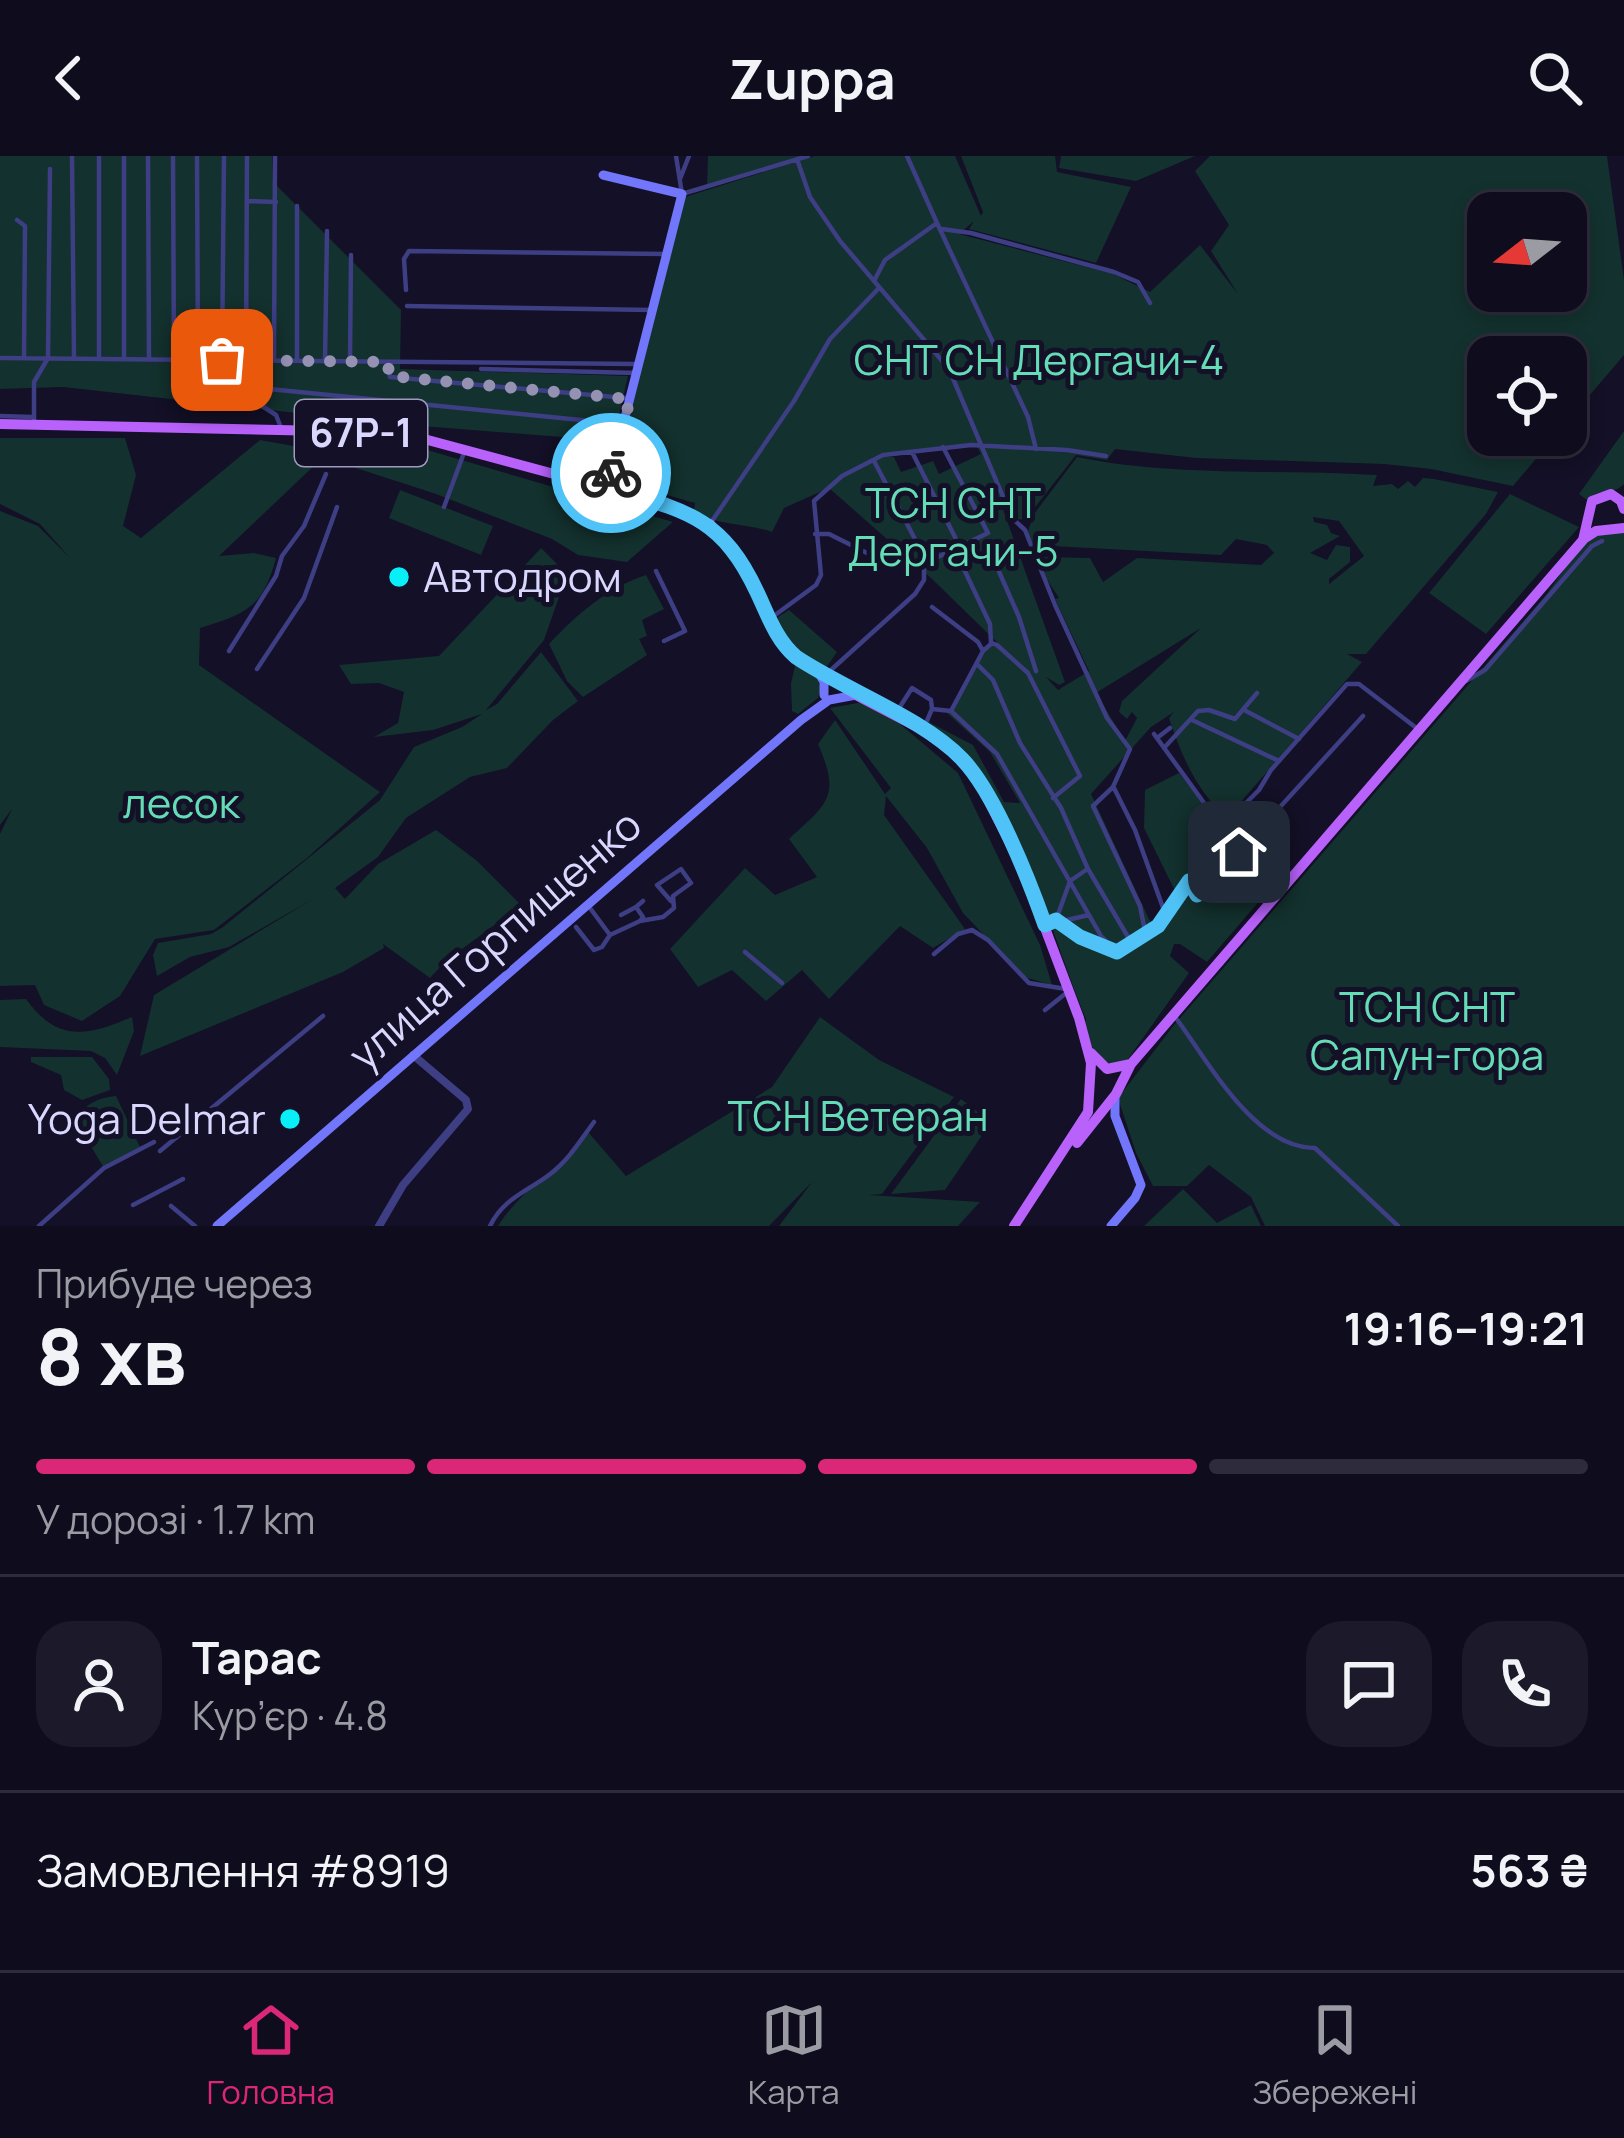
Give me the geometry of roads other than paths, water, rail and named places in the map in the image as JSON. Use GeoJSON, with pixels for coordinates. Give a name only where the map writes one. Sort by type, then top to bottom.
{"type":"FeatureCollection","features":[{"type":"Feature","properties":{"kind":"main road"},"geometry":{"type":"LineString","coordinates":[[603,175],[682,194],[608,488]]}},
{"type":"Feature","properties":{"kind":"main road","name":"67Р-1"},"geometry":{"type":"LineString","coordinates":[[0,420],[392,434],[608,488],[676,508],[710,524]]}},
{"type":"Feature","properties":{"kind":"main road"},"geometry":{"type":"LineString","coordinates":[[1017,1226],[1131,1064],[1582,540],[1592,501],[1622,502],[1611,532]]}},
{"type":"Feature","properties":{"kind":"main road"},"geometry":{"type":"LineString","coordinates":[[1589,517],[1611,532]]}},
{"type":"Feature","properties":{"kind":"main road"},"geometry":{"type":"LineString","coordinates":[[710,524],[744,567],[788,650],[833,688],[856,694],[923,730],[963,760],[978,780],[1050,922],[1066,989],[1090,1051],[1090,1076],[1103,1113],[1115,1120]]}},
{"type":"Feature","properties":{"kind":"main road"},"geometry":{"type":"LineString","coordinates":[[1582,540],[1611,532]]}},
{"type":"Feature","properties":{"kind":"main road","name":"улица Горпищенко"},"geometry":{"type":"LineString","coordinates":[[218,1226],[833,688],[856,694]]}},
{"type":"Feature","properties":{"kind":"main road"},"geometry":{"type":"LineString","coordinates":[[1090,1051],[1116,1075],[1102,1101]]}},
{"type":"Feature","properties":{"kind":"main road"},"geometry":{"type":"LineString","coordinates":[[1090,1076],[1099,1069],[1131,1064]]}},
{"type":"Feature","properties":{"kind":"main road"},"geometry":{"type":"LineString","coordinates":[[1102,1101],[1113,1107],[1141,1185],[1111,1226]]}},
{"type":"Feature","properties":{"kind":"street"},"geometry":{"type":"LineString","coordinates":[[72,156],[74,358]]}},
{"type":"Feature","properties":{"kind":"street"},"geometry":{"type":"LineString","coordinates":[[99,156],[99,358]]}},
{"type":"Feature","properties":{"kind":"street"},"geometry":{"type":"LineString","coordinates":[[124,156],[124,359]]}},
{"type":"Feature","properties":{"kind":"street"},"geometry":{"type":"LineString","coordinates":[[148,156],[149,359]]}},
{"type":"Feature","properties":{"kind":"street"},"geometry":{"type":"LineString","coordinates":[[173,156],[174,359]]}},
{"type":"Feature","properties":{"kind":"street"},"geometry":{"type":"LineString","coordinates":[[197,156],[198,360]]}},
{"type":"Feature","properties":{"kind":"street"},"geometry":{"type":"LineString","coordinates":[[222,360],[224,156]]}},
{"type":"Feature","properties":{"kind":"street"},"geometry":{"type":"LineString","coordinates":[[246,360],[247,156]]}},
{"type":"Feature","properties":{"kind":"street"},"geometry":{"type":"LineString","coordinates":[[274,360],[275,156]]}},
{"type":"Feature","properties":{"kind":"street"},"geometry":{"type":"LineString","coordinates":[[676,156],[682,194],[808,156]]}},
{"type":"Feature","properties":{"kind":"street"},"geometry":{"type":"LineString","coordinates":[[680,179],[689,156]]}},
{"type":"Feature","properties":{"kind":"street"},"geometry":{"type":"LineString","coordinates":[[771,156],[771,167]]}},
{"type":"Feature","properties":{"kind":"street"},"geometry":{"type":"LineString","coordinates":[[907,156],[1028,417],[1036,448]]}},
{"type":"Feature","properties":{"kind":"street"},"geometry":{"type":"LineString","coordinates":[[797,160],[809,197],[950,369],[1012,518],[1025,530],[1107,718],[1130,749],[1113,787],[1093,806],[1145,920],[1146,936]]}},
{"type":"Feature","properties":{"kind":"street"},"geometry":{"type":"LineString","coordinates":[[33,420],[34,382],[48,358],[50,169]]}},
{"type":"Feature","properties":{"kind":"street"},"geometry":{"type":"LineString","coordinates":[[247,201],[276,202]]}},
{"type":"Feature","properties":{"kind":"street"},"geometry":{"type":"LineString","coordinates":[[297,206],[297,360]]}},
{"type":"Feature","properties":{"kind":"street"},"geometry":{"type":"LineString","coordinates":[[17,220],[25,226],[24,358]]}},
{"type":"Feature","properties":{"kind":"street"},"geometry":{"type":"LineString","coordinates":[[874,281],[885,260],[940,226],[1114,272],[1138,282],[1150,302]]}},
{"type":"Feature","properties":{"kind":"street"},"geometry":{"type":"LineString","coordinates":[[325,361],[327,231]]}},
{"type":"Feature","properties":{"kind":"street"},"geometry":{"type":"LineString","coordinates":[[406,290],[404,259],[409,251],[666,254]]}},
{"type":"Feature","properties":{"kind":"street"},"geometry":{"type":"LineString","coordinates":[[350,361],[351,254]]}},
{"type":"Feature","properties":{"kind":"street"},"geometry":{"type":"LineString","coordinates":[[710,524],[794,401],[820,352],[879,288]]}},
{"type":"Feature","properties":{"kind":"street"},"geometry":{"type":"LineString","coordinates":[[407,306],[652,310]]}},
{"type":"Feature","properties":{"kind":"street"},"geometry":{"type":"LineString","coordinates":[[0,358],[638,369]]}},
{"type":"Feature","properties":{"kind":"street"},"geometry":{"type":"LineString","coordinates":[[388,362],[389,376],[630,399]]}},
{"type":"Feature","properties":{"kind":"street"},"geometry":{"type":"LineString","coordinates":[[482,369],[638,369]]}},
{"type":"Feature","properties":{"kind":"street"},"geometry":{"type":"LineString","coordinates":[[282,430],[276,415],[259,404],[259,388],[601,422]]}},
{"type":"Feature","properties":{"kind":"street"},"geometry":{"type":"LineString","coordinates":[[770,619],[816,585],[821,575],[814,501],[842,476],[883,455],[980,446],[1106,456]]}},
{"type":"Feature","properties":{"kind":"street"},"geometry":{"type":"LineString","coordinates":[[815,534],[829,534],[875,557],[915,568],[988,533],[943,447]]}},
{"type":"Feature","properties":{"kind":"street"},"geometry":{"type":"LineString","coordinates":[[444,507],[465,449]]}},
{"type":"Feature","properties":{"kind":"street"},"geometry":{"type":"LineString","coordinates":[[911,452],[960,547]]}},
{"type":"Feature","properties":{"kind":"street"},"geometry":{"type":"LineString","coordinates":[[833,688],[924,580],[925,563],[874,460]]}},
{"type":"Feature","properties":{"kind":"street"},"geometry":{"type":"LineString","coordinates":[[229,651],[304,526],[326,474]]}},
{"type":"Feature","properties":{"kind":"street"},"geometry":{"type":"LineString","coordinates":[[257,668],[304,598],[337,507]]}},
{"type":"Feature","properties":{"kind":"street"},"geometry":{"type":"LineString","coordinates":[[1461,682],[1485,670],[1597,541],[1611,532]]}},
{"type":"Feature","properties":{"kind":"street"},"geometry":{"type":"LineString","coordinates":[[990,551],[1019,616],[1036,671]]}},
{"type":"Feature","properties":{"kind":"street"},"geometry":{"type":"LineString","coordinates":[[962,565],[990,624],[992,643],[1028,673],[1080,776],[1053,798]]}},
{"type":"Feature","properties":{"kind":"street"},"geometry":{"type":"LineString","coordinates":[[656,571],[685,631],[664,641]]}},
{"type":"Feature","properties":{"kind":"street"},"geometry":{"type":"LineString","coordinates":[[932,608],[978,642],[983,651]]}},
{"type":"Feature","properties":{"kind":"street"},"geometry":{"type":"LineString","coordinates":[[951,711],[992,643]]}},
{"type":"Feature","properties":{"kind":"street"},"geometry":{"type":"LineString","coordinates":[[979,665],[993,680],[1020,743],[1132,944]]}},
{"type":"Feature","properties":{"kind":"street"},"geometry":{"type":"LineString","coordinates":[[1225,824],[1343,688],[1354,682],[1419,730]]}},
{"type":"Feature","properties":{"kind":"street"},"geometry":{"type":"LineString","coordinates":[[895,715],[912,688],[931,700],[923,730]]}},
{"type":"Feature","properties":{"kind":"street"},"geometry":{"type":"LineString","coordinates":[[1164,748],[1202,710],[1232,719],[1257,693]]}},
{"type":"Feature","properties":{"kind":"street"},"geometry":{"type":"LineString","coordinates":[[932,710],[951,711],[997,754],[1113,950]]}},
{"type":"Feature","properties":{"kind":"street"},"geometry":{"type":"LineString","coordinates":[[1245,710],[1299,739]]}},
{"type":"Feature","properties":{"kind":"street"},"geometry":{"type":"LineString","coordinates":[[1050,922],[1113,950],[1146,936],[1189,881],[1197,895],[1228,869],[1363,716]]}},
{"type":"Feature","properties":{"kind":"street"},"geometry":{"type":"LineString","coordinates":[[1189,719],[1279,761]]}},
{"type":"Feature","properties":{"kind":"street"},"geometry":{"type":"LineString","coordinates":[[1171,728],[1155,736],[1207,807],[1290,881]]}},
{"type":"Feature","properties":{"kind":"street"},"geometry":{"type":"LineString","coordinates":[[1113,787],[1135,830],[1166,916]]}},
{"type":"Feature","properties":{"kind":"street"},"geometry":{"type":"LineString","coordinates":[[576,927],[594,950],[610,935],[663,916],[674,908],[657,885],[681,869],[692,884],[671,901]]}},
{"type":"Feature","properties":{"kind":"street"},"geometry":{"type":"LineString","coordinates":[[1050,922],[1070,880],[1088,869]]}},
{"type":"Feature","properties":{"kind":"street"},"geometry":{"type":"LineString","coordinates":[[621,915],[643,901]]}},
{"type":"Feature","properties":{"kind":"street"},"geometry":{"type":"LineString","coordinates":[[587,904],[610,935]]}},
{"type":"Feature","properties":{"kind":"street"},"geometry":{"type":"LineString","coordinates":[[636,907],[643,916],[640,921]]}},
{"type":"Feature","properties":{"kind":"street"},"geometry":{"type":"LineString","coordinates":[[1050,922],[1089,915]]}},
{"type":"Feature","properties":{"kind":"street"},"geometry":{"type":"LineString","coordinates":[[934,954],[952,938],[972,930],[988,940],[1022,978],[1037,986],[1066,989],[1046,1010]]}},
{"type":"Feature","properties":{"kind":"street"},"geometry":{"type":"LineString","coordinates":[[745,952],[782,983]]}},
{"type":"Feature","properties":{"kind":"street"},"geometry":{"type":"LineString","coordinates":[[1174,1015],[1233,1096],[1275,1139],[1294,1148],[1316,1148],[1398,1226]]}},
{"type":"Feature","properties":{"kind":"street"},"geometry":{"type":"LineString","coordinates":[[160,1151],[323,1016]]}},
{"type":"Feature","properties":{"kind":"street"},"geometry":{"type":"LineString","coordinates":[[379,1226],[403,1185],[468,1105],[412,1054]]}},
{"type":"Feature","properties":{"kind":"street"},"geometry":{"type":"LineString","coordinates":[[490,1226],[505,1203],[569,1157],[594,1122]]}},
{"type":"Feature","properties":{"kind":"street"},"geometry":{"type":"LineString","coordinates":[[39,1226],[104,1168],[154,1142]]}},
{"type":"Feature","properties":{"kind":"street"},"geometry":{"type":"LineString","coordinates":[[133,1205],[184,1179]]}},
{"type":"Feature","properties":{"kind":"street"},"geometry":{"type":"LineString","coordinates":[[171,1206],[195,1226]]}},
{"type":"Feature","properties":{"kind":"place","name":"Автодром"},"geometry":{"type":"Point","coordinates":[399,577]}},
{"type":"Feature","properties":{"kind":"place","name":"Yoga Delmar"},"geometry":{"type":"Point","coordinates":[290,1119]}},
{"type":"Feature","properties":{"kind":"park label","name":"СНТ СН Дергачи-4"},"geometry":{"type":"Point","coordinates":[1039,360]}},
{"type":"Feature","properties":{"kind":"park label","name":"ТСН СНТ Дергачи-5"},"geometry":{"type":"Point","coordinates":[953,528]}},
{"type":"Feature","properties":{"kind":"park label","name":"лесок"},"geometry":{"type":"Point","coordinates":[181,803]}},
{"type":"Feature","properties":{"kind":"park label","name":"ТСН СНТ Сапун-гора"},"geometry":{"type":"Point","coordinates":[1427,1031]}},
{"type":"Feature","properties":{"kind":"park label","name":"ТСН Ветеран"},"geometry":{"type":"Point","coordinates":[858,1116]}}]}
